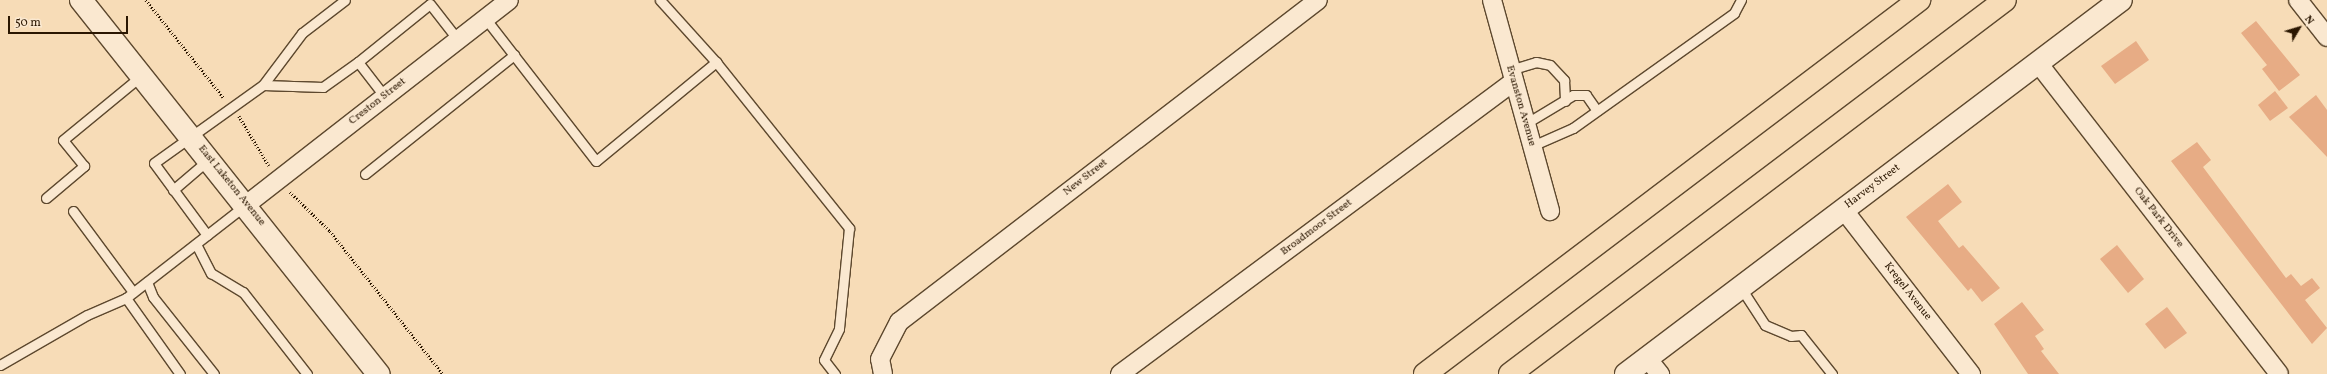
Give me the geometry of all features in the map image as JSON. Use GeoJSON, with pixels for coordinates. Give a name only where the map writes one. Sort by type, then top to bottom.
{"type":"FeatureCollection","features":[{"type":"Feature","properties":{"kind":"highway"},"geometry":{"type":"LineString","coordinates":[[1425,374],[1919,0]]}},
{"type":"Feature","properties":{"kind":"highway"},"geometry":{"type":"LineString","coordinates":[[1510,374],[2005,0]]}},
{"type":"Feature","properties":{"kind":"street","name":"East Laketon Avenue"},"geometry":{"type":"LineString","coordinates":[[81,0],[246,205],[378,374]]}},
{"type":"Feature","properties":{"kind":"street","name":"Creston Street"},"geometry":{"type":"LineString","coordinates":[[246,205],[509,0]]}},
{"type":"Feature","properties":{"kind":"street","name":"New Street"},"geometry":{"type":"LineString","coordinates":[[883,374],[880,359],[899,322],[1318,0]]}},
{"type":"Feature","properties":{"kind":"street","name":"Evanston Avenue"},"geometry":{"type":"LineString","coordinates":[[1492,0],[1550,211]]}},
{"type":"Feature","properties":{"kind":"street","name":"Harvey Street"},"geometry":{"type":"LineString","coordinates":[[1626,374],[1654,366],[1740,287],[2121,0]]}},
{"type":"Feature","properties":{"kind":"street"},"geometry":{"type":"LineString","coordinates":[[2298,0],[2327,37]]}},
{"type":"Feature","properties":{"kind":"street","name":"Oak Park Drive"},"geometry":{"type":"LineString","coordinates":[[2038,63],[2279,374]]}},
{"type":"Feature","properties":{"kind":"street","name":"Broadmoor Street"},"geometry":{"type":"LineString","coordinates":[[1120,374],[1512,76]]}},
{"type":"Feature","properties":{"kind":"street","name":"Kregel Avenue"},"geometry":{"type":"LineString","coordinates":[[1843,209],[1971,374]]}},
{"type":"Feature","properties":{"kind":"lane"},"geometry":{"type":"LineString","coordinates":[[207,235],[154,163],[192,139],[263,85],[302,33],[345,0]]}},
{"type":"Feature","properties":{"kind":"lane"},"geometry":{"type":"LineString","coordinates":[[660,0],[716,62],[849,228],[839,329],[824,360],[835,374]]}},
{"type":"Feature","properties":{"kind":"lane"},"geometry":{"type":"LineString","coordinates":[[1532,146],[1557,138],[1597,111],[1734,13],[1741,0]]}},
{"type":"Feature","properties":{"kind":"lane"},"geometry":{"type":"LineString","coordinates":[[263,85],[323,86],[358,62],[429,2],[458,40]]}},
{"type":"Feature","properties":{"kind":"lane"},"geometry":{"type":"LineString","coordinates":[[485,18],[596,161],[716,62]]}},
{"type":"Feature","properties":{"kind":"lane"},"geometry":{"type":"LineString","coordinates":[[365,174],[514,55]]}},
{"type":"Feature","properties":{"kind":"lane"},"geometry":{"type":"LineString","coordinates":[[358,62],[385,97]]}},
{"type":"Feature","properties":{"kind":"lane"},"geometry":{"type":"LineString","coordinates":[[1512,76],[1536,62],[1550,65],[1564,80],[1565,101]]}},
{"type":"Feature","properties":{"kind":"lane"},"geometry":{"type":"LineString","coordinates":[[46,198],[84,166],[63,140],[141,76]]}},
{"type":"Feature","properties":{"kind":"lane"},"geometry":{"type":"LineString","coordinates":[[1525,124],[1573,95],[1586,95],[1597,111]]}},
{"type":"Feature","properties":{"kind":"lane"},"geometry":{"type":"LineString","coordinates":[[173,190],[209,159]]}},
{"type":"Feature","properties":{"kind":"lane"},"geometry":{"type":"LineString","coordinates":[[0,365],[87,316],[126,298],[246,205]]}},
{"type":"Feature","properties":{"kind":"lane"},"geometry":{"type":"LineString","coordinates":[[73,211],[133,292]]}},
{"type":"Feature","properties":{"kind":"lane"},"geometry":{"type":"LineString","coordinates":[[196,244],[211,273],[247,296],[308,374]]}},
{"type":"Feature","properties":{"kind":"lane"},"geometry":{"type":"LineString","coordinates":[[147,282],[153,297],[214,374]]}},
{"type":"Feature","properties":{"kind":"lane"},"geometry":{"type":"LineString","coordinates":[[1740,287],[1764,325],[1780,333],[1801,335],[1832,374]]}},
{"type":"Feature","properties":{"kind":"lane"},"geometry":{"type":"LineString","coordinates":[[126,298],[180,374]]}},
{"type":"Feature","properties":{"kind":"building"},"geometry":{"type":"Polygon","coordinates":[[[2256,21],[2300,75],[2279,91],[2262,69],[2267,65],[2241,33],[2256,21]]]}},
{"type":"Feature","properties":{"kind":"building"},"geometry":{"type":"Polygon","coordinates":[[[2136,41],[2149,60],[2115,84],[2101,66],[2136,41]]]}},
{"type":"Feature","properties":{"kind":"building"},"geometry":{"type":"Polygon","coordinates":[[[2275,91],[2288,108],[2270,121],[2258,105],[2275,91]]]}},
{"type":"Feature","properties":{"kind":"building"},"geometry":{"type":"Polygon","coordinates":[[[2316,95],[2327,110],[2327,157],[2289,117],[2316,95]]]}},
{"type":"Feature","properties":{"kind":"building"},"geometry":{"type":"Polygon","coordinates":[[[2197,142],[2211,160],[2203,167],[2286,278],[2291,274],[2301,286],[2312,278],[2320,288],[2305,300],[2327,328],[2312,344],[2171,161],[2197,142]]]}},
{"type":"Feature","properties":{"kind":"building"},"geometry":{"type":"Polygon","coordinates":[[[1948,184],[1962,202],[1938,221],[1959,248],[1963,245],[2000,288],[1982,302],[1971,288],[1968,291],[1906,217],[1948,184]]]}},
{"type":"Feature","properties":{"kind":"building"},"geometry":{"type":"Polygon","coordinates":[[[2117,245],[2144,279],[2128,293],[2100,259],[2117,245]]]}},
{"type":"Feature","properties":{"kind":"building"},"geometry":{"type":"Polygon","coordinates":[[[2022,302],[2044,330],[2035,336],[2044,349],[2041,351],[2059,374],[2028,374],[1994,324],[2022,302]]]}},
{"type":"Feature","properties":{"kind":"building"},"geometry":{"type":"Polygon","coordinates":[[[2167,307],[2187,333],[2165,349],[2145,324],[2167,307]]]}}]}
